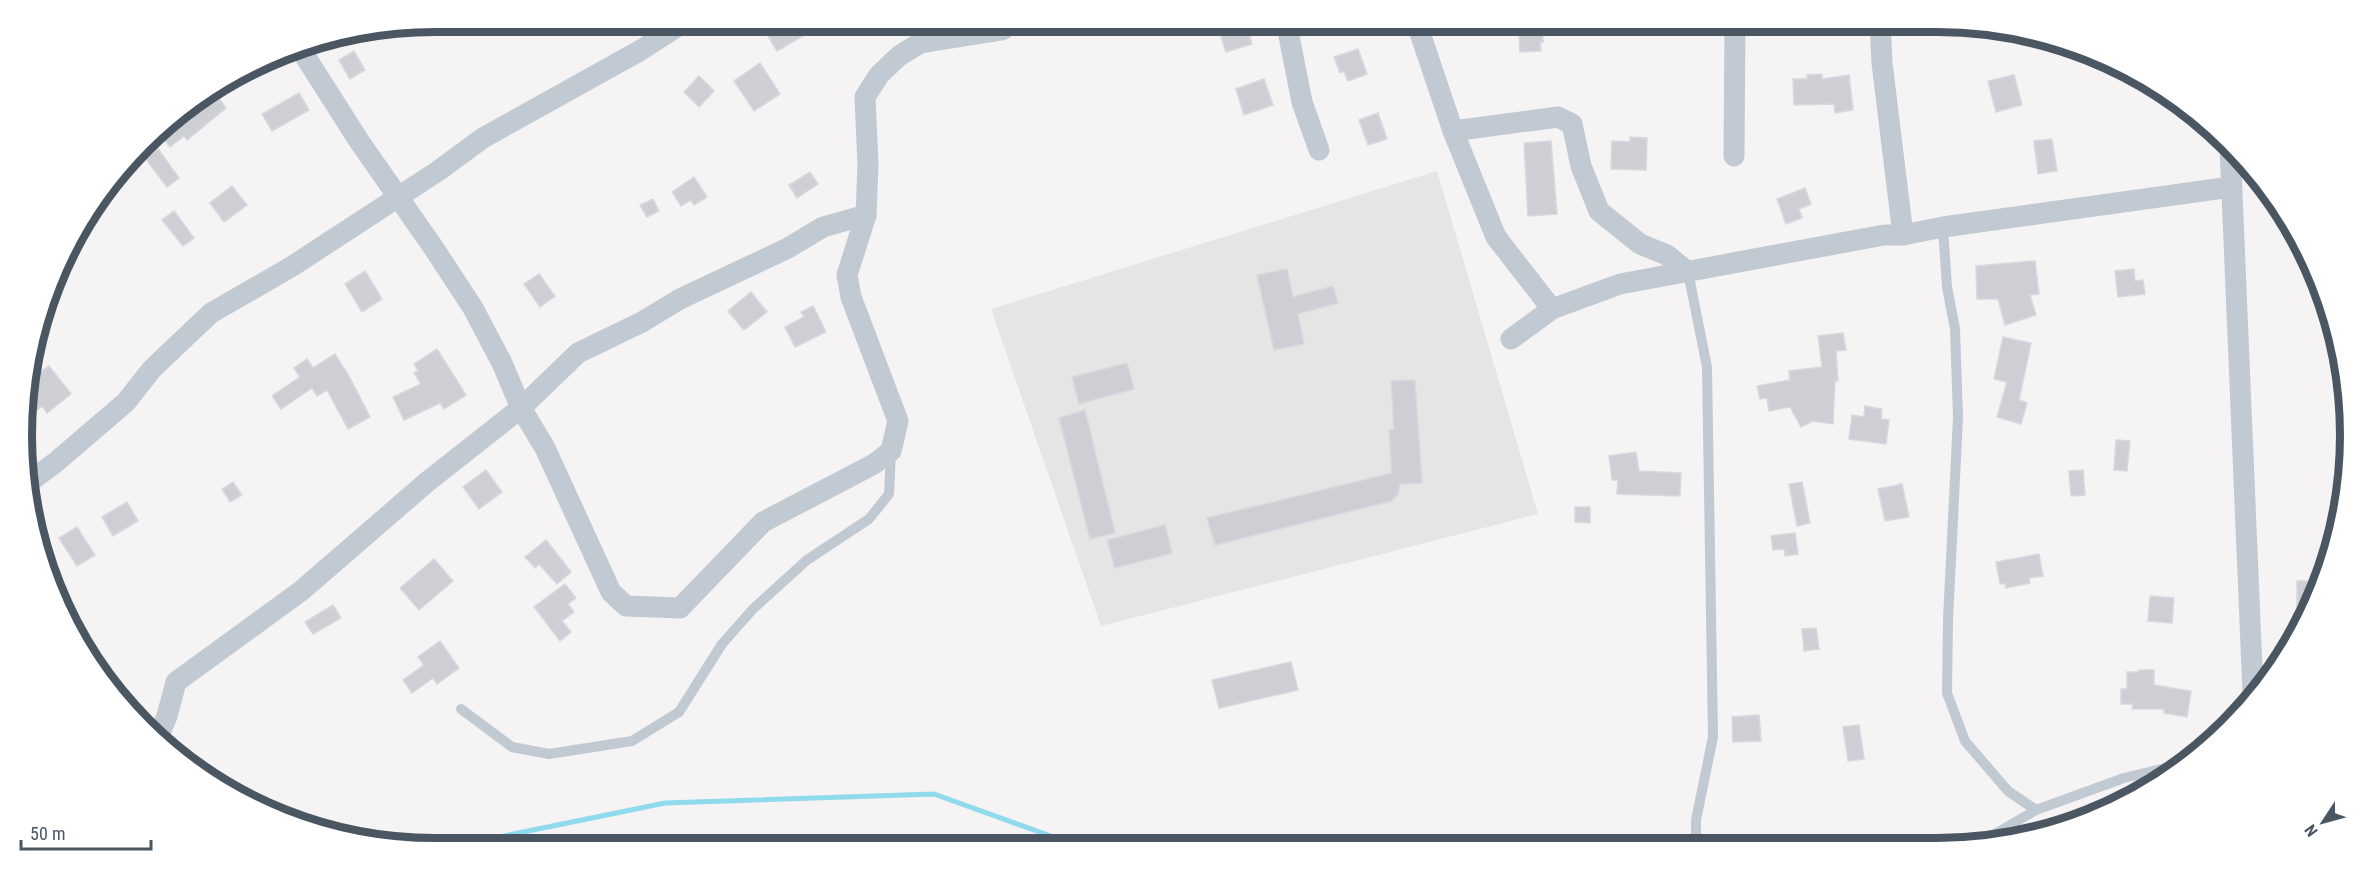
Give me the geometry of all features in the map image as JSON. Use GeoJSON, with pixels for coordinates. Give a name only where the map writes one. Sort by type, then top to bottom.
{"type":"FeatureCollection","features":[{"type":"Feature","properties":{"kind":"street"},"geometry":{"type":"LineString","coordinates":[[34,479],[126,402],[152,369],[211,313],[291,267],[438,171],[483,138],[641,50],[669,32]]}},
{"type":"Feature","properties":{"kind":"street"},"geometry":{"type":"LineString","coordinates":[[303,54],[359,141],[473,308],[502,363],[521,408],[545,448],[611,592],[626,606],[680,608],[763,522],[874,464],[891,451],[898,421],[850,297],[847,275],[866,215],[868,165],[865,97],[879,75],[899,56],[920,43],[989,32]]}},
{"type":"Feature","properties":{"kind":"street"},"geometry":{"type":"LineString","coordinates":[[1288,32],[1302,102],[1319,150]]}},
{"type":"Feature","properties":{"kind":"street"},"geometry":{"type":"LineString","coordinates":[[1420,32],[1453,131],[1496,237],[1552,309]]}},
{"type":"Feature","properties":{"kind":"street"},"geometry":{"type":"LineString","coordinates":[[1734,156],[1735,32]]}},
{"type":"Feature","properties":{"kind":"street"},"geometry":{"type":"LineString","coordinates":[[1881,32],[1882,63],[1903,236]]}},
{"type":"Feature","properties":{"kind":"street"},"geometry":{"type":"LineString","coordinates":[[1453,131],[1558,117],[1572,124],[1581,166],[1599,212],[1640,244],[1666,255],[1688,272]]}},
{"type":"Feature","properties":{"kind":"street"},"geometry":{"type":"LineString","coordinates":[[2230,160],[2253,685]]}},
{"type":"Feature","properties":{"kind":"street"},"geometry":{"type":"LineString","coordinates":[[1511,339],[1552,309],[1620,284],[1884,235],[1903,236],[1943,227],[2231,187]]}},
{"type":"Feature","properties":{"kind":"street"},"geometry":{"type":"LineString","coordinates":[[161,730],[176,682],[301,591],[427,482],[521,408],[578,353],[642,322],[680,299],[788,248],[823,227],[866,215]]}},
{"type":"Feature","properties":{"kind":"lane"},"geometry":{"type":"LineString","coordinates":[[1943,227],[1947,287],[1955,329],[1958,417],[1948,620],[1947,693],[1965,741],[2008,791],[2036,810]]}},
{"type":"Feature","properties":{"kind":"lane"},"geometry":{"type":"LineString","coordinates":[[1688,272],[1707,367],[1713,737],[1696,820],[1696,838]]}},
{"type":"Feature","properties":{"kind":"lane"},"geometry":{"type":"LineString","coordinates":[[461,709],[512,747],[549,754],[632,741],[679,712],[722,644],[753,609],[807,560],[869,519],[890,494],[891,451]]}},
{"type":"Feature","properties":{"kind":"lane"},"geometry":{"type":"LineString","coordinates":[[1995,834],[2036,810],[2124,778],[2162,769]]}},
{"type":"Feature","properties":{"kind":"shaded area"},"geometry":{"type":"Polygon","coordinates":[[[1437,171],[1538,514],[1101,626],[991,309],[1437,171]]]}},
{"type":"Feature","properties":{"kind":"building"},"geometry":{"type":"Polygon","coordinates":[[[765,32],[810,32],[777,51],[765,32]]]}},
{"type":"Feature","properties":{"kind":"building"},"geometry":{"type":"Polygon","coordinates":[[[1220,32],[1248,32],[1252,44],[1226,52],[1220,32]]]}},
{"type":"Feature","properties":{"kind":"building"},"geometry":{"type":"Polygon","coordinates":[[[1519,32],[1543,32],[1541,51],[1520,52],[1519,32]]]}},
{"type":"Feature","properties":{"kind":"building"},"geometry":{"type":"Polygon","coordinates":[[[1358,49],[1367,74],[1348,81],[1344,71],[1340,73],[1334,57],[1358,49]]]}},
{"type":"Feature","properties":{"kind":"building"},"geometry":{"type":"Polygon","coordinates":[[[354,51],[365,70],[350,79],[339,60],[354,51]]]}},
{"type":"Feature","properties":{"kind":"building"},"geometry":{"type":"Polygon","coordinates":[[[760,63],[780,94],[754,111],[734,81],[760,63]]]}},
{"type":"Feature","properties":{"kind":"building"},"geometry":{"type":"Polygon","coordinates":[[[1822,74],[1822,79],[1849,75],[1853,110],[1835,113],[1834,104],[1794,105],[1793,79],[1807,79],[1807,75],[1822,74]]]}},
{"type":"Feature","properties":{"kind":"building"},"geometry":{"type":"Polygon","coordinates":[[[2014,75],[2022,105],[1996,112],[1988,81],[2014,75]]]}},
{"type":"Feature","properties":{"kind":"building"},"geometry":{"type":"Polygon","coordinates":[[[699,76],[714,91],[699,107],[684,92],[699,76]]]}},
{"type":"Feature","properties":{"kind":"building"},"geometry":{"type":"Polygon","coordinates":[[[1264,79],[1273,105],[1244,115],[1236,89],[1264,79]]]}},
{"type":"Feature","properties":{"kind":"building"},"geometry":{"type":"Polygon","coordinates":[[[299,93],[309,110],[272,131],[262,114],[299,93]]]}},
{"type":"Feature","properties":{"kind":"building"},"geometry":{"type":"Polygon","coordinates":[[[217,96],[226,108],[187,140],[184,136],[170,147],[163,138],[188,116],[217,96]]]}},
{"type":"Feature","properties":{"kind":"building"},"geometry":{"type":"Polygon","coordinates":[[[1378,113],[1387,139],[1368,145],[1359,120],[1378,113]]]}},
{"type":"Feature","properties":{"kind":"building"},"geometry":{"type":"Polygon","coordinates":[[[1630,137],[1647,138],[1646,170],[1611,169],[1612,141],[1630,142],[1630,137]]]}},
{"type":"Feature","properties":{"kind":"building"},"geometry":{"type":"Polygon","coordinates":[[[2052,139],[2057,171],[2038,174],[2034,141],[2052,139]]]}},
{"type":"Feature","properties":{"kind":"building"},"geometry":{"type":"Polygon","coordinates":[[[1551,141],[1557,214],[1528,216],[1524,143],[1551,141]]]}},
{"type":"Feature","properties":{"kind":"building"},"geometry":{"type":"Polygon","coordinates":[[[158,149],[179,178],[167,187],[145,158],[158,149]]]}},
{"type":"Feature","properties":{"kind":"building"},"geometry":{"type":"Polygon","coordinates":[[[810,172],[818,184],[797,198],[789,185],[810,172]]]}},
{"type":"Feature","properties":{"kind":"building"},"geometry":{"type":"Polygon","coordinates":[[[694,177],[707,197],[694,205],[691,200],[681,206],[672,192],[694,177]]]}},
{"type":"Feature","properties":{"kind":"building"},"geometry":{"type":"Polygon","coordinates":[[[232,186],[247,205],[224,222],[210,203],[232,186]]]}},
{"type":"Feature","properties":{"kind":"building"},"geometry":{"type":"Polygon","coordinates":[[[1805,188],[1811,204],[1799,209],[1802,218],[1786,224],[1777,199],[1805,188]]]}},
{"type":"Feature","properties":{"kind":"building"},"geometry":{"type":"Polygon","coordinates":[[[653,199],[659,211],[647,217],[640,205],[653,199]]]}},
{"type":"Feature","properties":{"kind":"building"},"geometry":{"type":"Polygon","coordinates":[[[174,211],[194,238],[183,246],[162,220],[174,211]]]}},
{"type":"Feature","properties":{"kind":"building"},"geometry":{"type":"Polygon","coordinates":[[[2035,261],[2039,294],[2030,295],[2036,315],[2005,325],[1998,299],[1977,299],[1976,266],[2035,261]]]}},
{"type":"Feature","properties":{"kind":"building"},"geometry":{"type":"Polygon","coordinates":[[[1287,269],[1293,297],[1333,286],[1338,303],[1298,314],[1304,344],[1274,350],[1257,275],[1287,269]]]}},
{"type":"Feature","properties":{"kind":"building"},"geometry":{"type":"Polygon","coordinates":[[[2134,269],[2135,281],[2143,280],[2145,294],[2118,297],[2115,271],[2134,269]]]}},
{"type":"Feature","properties":{"kind":"building"},"geometry":{"type":"Polygon","coordinates":[[[365,271],[382,299],[362,312],[345,284],[365,271]]]}},
{"type":"Feature","properties":{"kind":"building"},"geometry":{"type":"Polygon","coordinates":[[[539,274],[555,296],[540,307],[524,284],[539,274]]]}},
{"type":"Feature","properties":{"kind":"building"},"geometry":{"type":"Polygon","coordinates":[[[751,292],[767,312],[744,330],[728,311],[751,292]]]}},
{"type":"Feature","properties":{"kind":"building"},"geometry":{"type":"Polygon","coordinates":[[[813,306],[826,332],[795,347],[785,327],[804,317],[801,312],[813,306]]]}},
{"type":"Feature","properties":{"kind":"building"},"geometry":{"type":"Polygon","coordinates":[[[1843,333],[1846,350],[1836,351],[1838,381],[1835,381],[1833,424],[1813,421],[1801,427],[1790,407],[1769,411],[1767,398],[1760,399],[1757,386],[1790,380],[1789,371],[1822,367],[1818,336],[1843,333]]]}},
{"type":"Feature","properties":{"kind":"building"},"geometry":{"type":"Polygon","coordinates":[[[2003,337],[2031,343],[2019,400],[2027,403],[2021,424],[1997,417],[2007,382],[1994,379],[2003,337]]]}},
{"type":"Feature","properties":{"kind":"building"},"geometry":{"type":"Polygon","coordinates":[[[437,349],[466,395],[444,409],[440,403],[404,420],[393,397],[421,384],[414,373],[418,371],[414,364],[437,349]]]}},
{"type":"Feature","properties":{"kind":"building"},"geometry":{"type":"Polygon","coordinates":[[[335,354],[370,417],[348,429],[327,390],[317,396],[312,388],[281,409],[272,396],[300,377],[294,368],[307,359],[313,368],[335,354]]]}},
{"type":"Feature","properties":{"kind":"building"},"geometry":{"type":"Polygon","coordinates":[[[1127,363],[1134,389],[1079,404],[1072,377],[1127,363]]]}},
{"type":"Feature","properties":{"kind":"building"},"geometry":{"type":"Polygon","coordinates":[[[49,366],[71,394],[47,413],[42,406],[32,414],[35,386],[38,383],[36,376],[49,366]]]}},
{"type":"Feature","properties":{"kind":"building"},"geometry":{"type":"Polygon","coordinates":[[[1415,380],[1422,483],[1400,484],[1398,494],[1391,501],[1215,545],[1207,518],[1392,473],[1389,430],[1394,429],[1391,381],[1415,380]]]}},
{"type":"Feature","properties":{"kind":"building"},"geometry":{"type":"Polygon","coordinates":[[[1865,406],[1882,409],[1881,419],[1889,420],[1886,444],[1849,439],[1852,415],[1864,417],[1865,406]]]}},
{"type":"Feature","properties":{"kind":"building"},"geometry":{"type":"Polygon","coordinates":[[[1085,410],[1115,533],[1090,539],[1059,418],[1085,410]]]}},
{"type":"Feature","properties":{"kind":"building"},"geometry":{"type":"Polygon","coordinates":[[[2116,440],[2130,441],[2127,471],[2114,470],[2116,440]]]}},
{"type":"Feature","properties":{"kind":"building"},"geometry":{"type":"Polygon","coordinates":[[[1636,452],[1639,471],[1681,473],[1680,496],[1617,494],[1618,480],[1612,480],[1609,456],[1636,452]]]}},
{"type":"Feature","properties":{"kind":"building"},"geometry":{"type":"Polygon","coordinates":[[[486,470],[502,492],[479,509],[463,487],[486,470]]]}},
{"type":"Feature","properties":{"kind":"building"},"geometry":{"type":"Polygon","coordinates":[[[2083,470],[2085,495],[2071,496],[2069,471],[2083,470]]]}},
{"type":"Feature","properties":{"kind":"building"},"geometry":{"type":"Polygon","coordinates":[[[233,482],[242,495],[230,502],[222,489],[233,482]]]}},
{"type":"Feature","properties":{"kind":"building"},"geometry":{"type":"Polygon","coordinates":[[[1802,482],[1810,523],[1797,526],[1789,484],[1802,482]]]}},
{"type":"Feature","properties":{"kind":"building"},"geometry":{"type":"Polygon","coordinates":[[[1902,484],[1909,517],[1885,521],[1878,489],[1902,484]]]}},
{"type":"Feature","properties":{"kind":"building"},"geometry":{"type":"Polygon","coordinates":[[[127,502],[138,521],[113,536],[102,517],[127,502]]]}},
{"type":"Feature","properties":{"kind":"building"},"geometry":{"type":"Polygon","coordinates":[[[1575,507],[1590,507],[1590,523],[1575,522],[1575,507]]]}},
{"type":"Feature","properties":{"kind":"building"},"geometry":{"type":"Polygon","coordinates":[[[1165,525],[1172,553],[1115,568],[1107,540],[1165,525]]]}},
{"type":"Feature","properties":{"kind":"building"},"geometry":{"type":"Polygon","coordinates":[[[77,527],[95,555],[77,566],[59,538],[77,527]]]}},
{"type":"Feature","properties":{"kind":"building"},"geometry":{"type":"Polygon","coordinates":[[[1795,533],[1798,554],[1785,556],[1784,549],[1773,550],[1771,536],[1795,533]]]}},
{"type":"Feature","properties":{"kind":"building"},"geometry":{"type":"Polygon","coordinates":[[[546,540],[571,572],[557,584],[539,564],[535,568],[525,557],[546,540]]]}},
{"type":"Feature","properties":{"kind":"building"},"geometry":{"type":"Polygon","coordinates":[[[2039,554],[2043,576],[2029,578],[2030,583],[2006,588],[2005,583],[2000,584],[1996,562],[2039,554]]]}},
{"type":"Feature","properties":{"kind":"building"},"geometry":{"type":"Polygon","coordinates":[[[434,559],[453,581],[419,610],[400,588],[434,559]]]}},
{"type":"Feature","properties":{"kind":"building"},"geometry":{"type":"Polygon","coordinates":[[[2297,581],[2312,581],[2300,609],[2297,609],[2297,581]]]}},
{"type":"Feature","properties":{"kind":"building"},"geometry":{"type":"Polygon","coordinates":[[[565,584],[576,598],[568,604],[574,612],[562,621],[571,632],[560,641],[534,607],[565,584]]]}},
{"type":"Feature","properties":{"kind":"building"},"geometry":{"type":"Polygon","coordinates":[[[2150,596],[2174,598],[2172,623],[2148,621],[2150,596]]]}},
{"type":"Feature","properties":{"kind":"building"},"geometry":{"type":"Polygon","coordinates":[[[333,605],[341,618],[313,634],[305,622],[333,605]]]}},
{"type":"Feature","properties":{"kind":"building"},"geometry":{"type":"Polygon","coordinates":[[[1816,628],[1819,649],[1804,651],[1802,629],[1816,628]]]}},
{"type":"Feature","properties":{"kind":"building"},"geometry":{"type":"Polygon","coordinates":[[[440,641],[459,668],[437,684],[433,678],[412,693],[403,680],[424,665],[418,657],[440,641]]]}},
{"type":"Feature","properties":{"kind":"building"},"geometry":{"type":"Polygon","coordinates":[[[1291,662],[1298,690],[1219,708],[1212,680],[1291,662]]]}},
{"type":"Feature","properties":{"kind":"building"},"geometry":{"type":"Polygon","coordinates":[[[2139,670],[2154,670],[2154,685],[2191,691],[2187,717],[2164,713],[2164,709],[2132,709],[2133,704],[2121,704],[2121,689],[2127,689],[2127,672],[2139,672],[2139,670]]]}},
{"type":"Feature","properties":{"kind":"building"},"geometry":{"type":"Polygon","coordinates":[[[1759,715],[1761,741],[1733,742],[1732,717],[1759,715]]]}},
{"type":"Feature","properties":{"kind":"building"},"geometry":{"type":"Polygon","coordinates":[[[1859,725],[1864,759],[1848,761],[1843,727],[1859,725]]]}},
{"type":"Feature","properties":{"kind":"waterway"},"geometry":{"type":"LineString","coordinates":[[494,838],[665,803],[934,794],[1056,838]]}}]}
